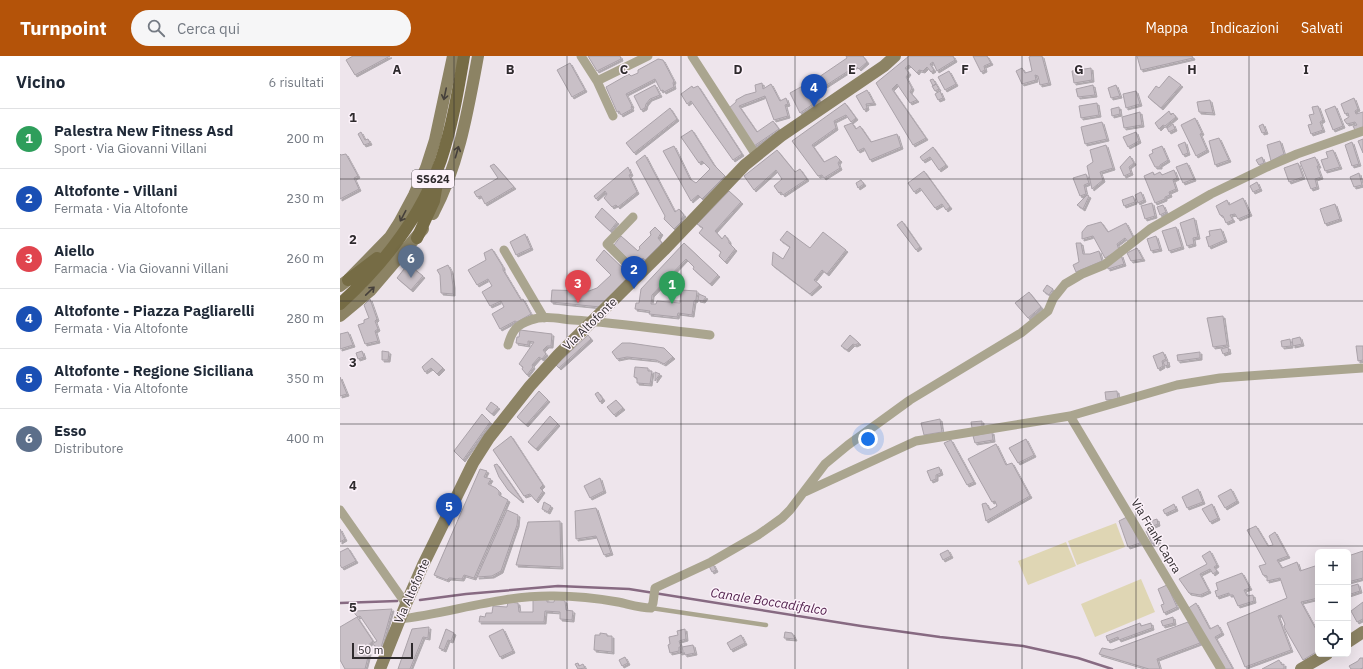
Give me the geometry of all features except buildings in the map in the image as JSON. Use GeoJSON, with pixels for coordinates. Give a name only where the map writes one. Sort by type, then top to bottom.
{"type":"FeatureCollection","features":[{"type":"Feature","properties":{"kind":"main road","name":"SS624"},"geometry":{"type":"LineString","coordinates":[[340,304],[361,284],[397,243],[422,204],[441,160],[450,127],[464,56]]}},
{"type":"Feature","properties":{"kind":"main road"},"geometry":{"type":"LineString","coordinates":[[417,238],[434,202],[441,160]]}},
{"type":"Feature","properties":{"kind":"main road"},"geometry":{"type":"LineString","coordinates":[[344,283],[397,243]]}},
{"type":"Feature","properties":{"kind":"main road","name":"SS624"},"geometry":{"type":"LineString","coordinates":[[340,299],[361,284]]}},
{"type":"Feature","properties":{"kind":"street"},"geometry":{"type":"LineString","coordinates":[[344,283],[390,237],[414,195],[435,140],[453,56]]}},
{"type":"Feature","properties":{"kind":"street"},"geometry":{"type":"LineString","coordinates":[[340,316],[370,290],[417,238],[428,223],[440,201],[450,176],[465,124],[478,56]]}},
{"type":"Feature","properties":{"kind":"street"},"geometry":{"type":"LineString","coordinates":[[581,56],[597,81],[613,116]]}},
{"type":"Feature","properties":{"kind":"street"},"geometry":{"type":"LineString","coordinates":[[597,81],[648,56]]}},
{"type":"Feature","properties":{"kind":"street"},"geometry":{"type":"LineString","coordinates":[[692,56],[756,155]]}},
{"type":"Feature","properties":{"kind":"street","name":"Via Altofonte"},"geometry":{"type":"LineString","coordinates":[[380,669],[406,604],[473,463],[489,438],[530,386],[558,355],[639,276],[756,155],[781,136],[884,66],[895,56]]}},
{"type":"Feature","properties":{"kind":"street"},"geometry":{"type":"LineString","coordinates":[[400,619],[427,616],[480,603],[512,598],[553,596],[593,598],[651,608],[655,588],[711,562],[758,535],[782,518],[790,510],[825,464],[848,445],[910,400],[1021,333],[1048,311],[1053,299],[1065,284],[1082,274],[1104,265],[1150,229],[1211,194],[1297,154],[1363,130]]}},
{"type":"Feature","properties":{"kind":"street"},"geometry":{"type":"LineString","coordinates":[[633,217],[607,244],[639,276]]}},
{"type":"Feature","properties":{"kind":"street"},"geometry":{"type":"LineString","coordinates":[[504,250],[544,318]]}},
{"type":"Feature","properties":{"kind":"street"},"geometry":{"type":"LineString","coordinates":[[508,345],[512,332],[521,324],[531,319],[544,318],[710,335]]}},
{"type":"Feature","properties":{"kind":"street"},"geometry":{"type":"LineString","coordinates":[[804,492],[916,441],[1070,416],[1107,404],[1177,385],[1220,378],[1363,368]]}},
{"type":"Feature","properties":{"kind":"street","name":"Via Frank Capra"},"geometry":{"type":"LineString","coordinates":[[1070,416],[1221,669]]}},
{"type":"Feature","properties":{"kind":"street"},"geometry":{"type":"LineString","coordinates":[[340,510],[406,604]]}},
{"type":"Feature","properties":{"kind":"street"},"geometry":{"type":"LineString","coordinates":[[1351,640],[1363,632]]}},
{"type":"Feature","properties":{"kind":"street"},"geometry":{"type":"LineString","coordinates":[[1301,669],[1322,657]]}},
{"type":"Feature","properties":{"kind":"lane"},"geometry":{"type":"LineString","coordinates":[[651,608],[766,625]]}},
{"type":"Feature","properties":{"kind":"shaded area"},"geometry":{"type":"Polygon","coordinates":[[[1116,523],[1125,547],[1077,565],[1068,541],[1116,523]]]}},
{"type":"Feature","properties":{"kind":"shaded area"},"geometry":{"type":"Polygon","coordinates":[[[1066,542],[1076,566],[1028,585],[1018,561],[1066,542]]]}},
{"type":"Feature","properties":{"kind":"shaded area"},"geometry":{"type":"Polygon","coordinates":[[[1141,579],[1155,612],[1095,637],[1081,604],[1141,579]]]}},
{"type":"Feature","properties":{"kind":"waterway","name":"Canale Boccadifalco"},"geometry":{"type":"LineString","coordinates":[[420,600],[466,594],[558,586],[629,589],[861,626],[940,637],[1023,646],[1078,658],[1112,669]]}},
{"type":"Feature","properties":{"kind":"waterway","name":"Canale Boccadifalco"},"geometry":{"type":"LineString","coordinates":[[340,603],[397,601]]}},
{"type":"Feature","properties":{"kind":"place","name":"Altofonte - Piazza Pagliarelli"},"geometry":{"type":"Point","coordinates":[814,107]}},
{"type":"Feature","properties":{"kind":"place","name":"Esso"},"geometry":{"type":"Point","coordinates":[411,278]}},
{"type":"Feature","properties":{"kind":"place","name":"Altofonte - Villani"},"geometry":{"type":"Point","coordinates":[634,289]}},
{"type":"Feature","properties":{"kind":"place","name":"Aiello"},"geometry":{"type":"Point","coordinates":[578,303]}},
{"type":"Feature","properties":{"kind":"place","name":"Palestra New Fitness Asd"},"geometry":{"type":"Point","coordinates":[672,304]}},
{"type":"Feature","properties":{"kind":"place","name":"Altofonte - Regione Siciliana"},"geometry":{"type":"Point","coordinates":[449,526]}}]}
